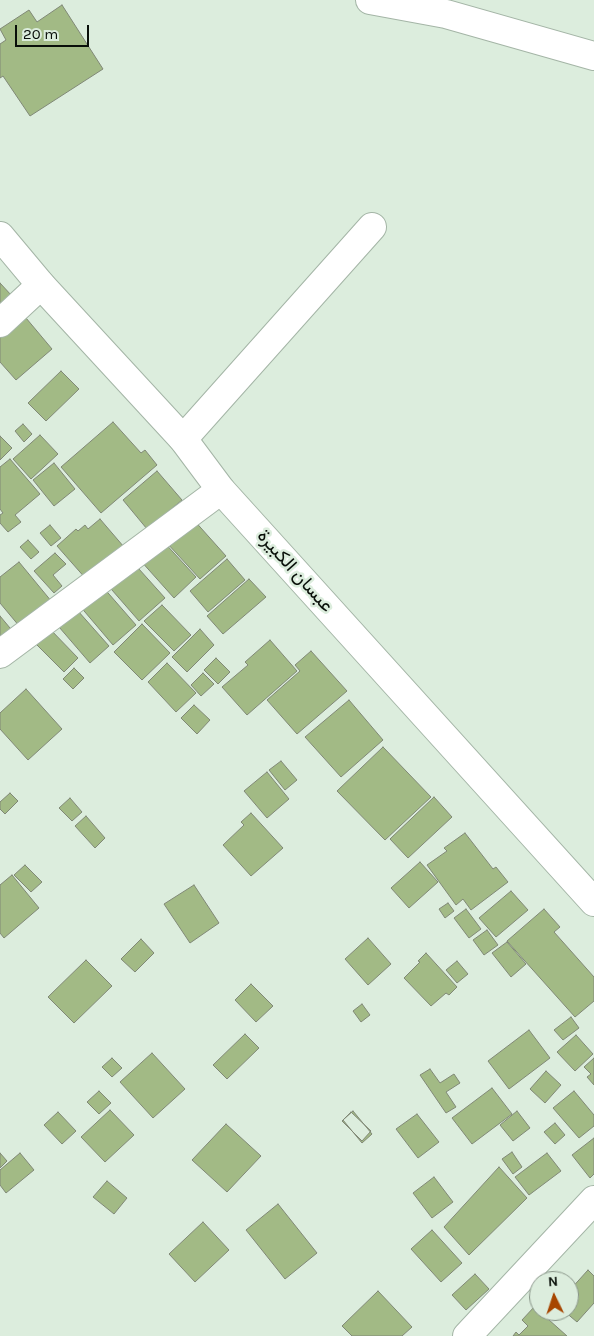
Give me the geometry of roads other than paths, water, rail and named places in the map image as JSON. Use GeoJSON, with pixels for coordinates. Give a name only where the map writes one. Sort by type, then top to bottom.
{"type":"FeatureCollection","features":[{"type":"Feature","properties":{"kind":"main road"},"geometry":{"type":"LineString","coordinates":[[370,0],[446,7],[594,56]]}},
{"type":"Feature","properties":{"kind":"main road"},"geometry":{"type":"LineString","coordinates":[[183,439],[372,227]]}},
{"type":"Feature","properties":{"kind":"main road","name":"عبسان الكبيرة"},"geometry":{"type":"LineString","coordinates":[[0,236],[41,285],[183,439],[221,490],[594,902]]}},
{"type":"Feature","properties":{"kind":"main road"},"geometry":{"type":"LineString","coordinates":[[0,323],[41,285]]}},
{"type":"Feature","properties":{"kind":"main road"},"geometry":{"type":"LineString","coordinates":[[0,654],[221,490]]}},
{"type":"Feature","properties":{"kind":"main road"},"geometry":{"type":"LineString","coordinates":[[466,1336],[594,1200]]}}]}
